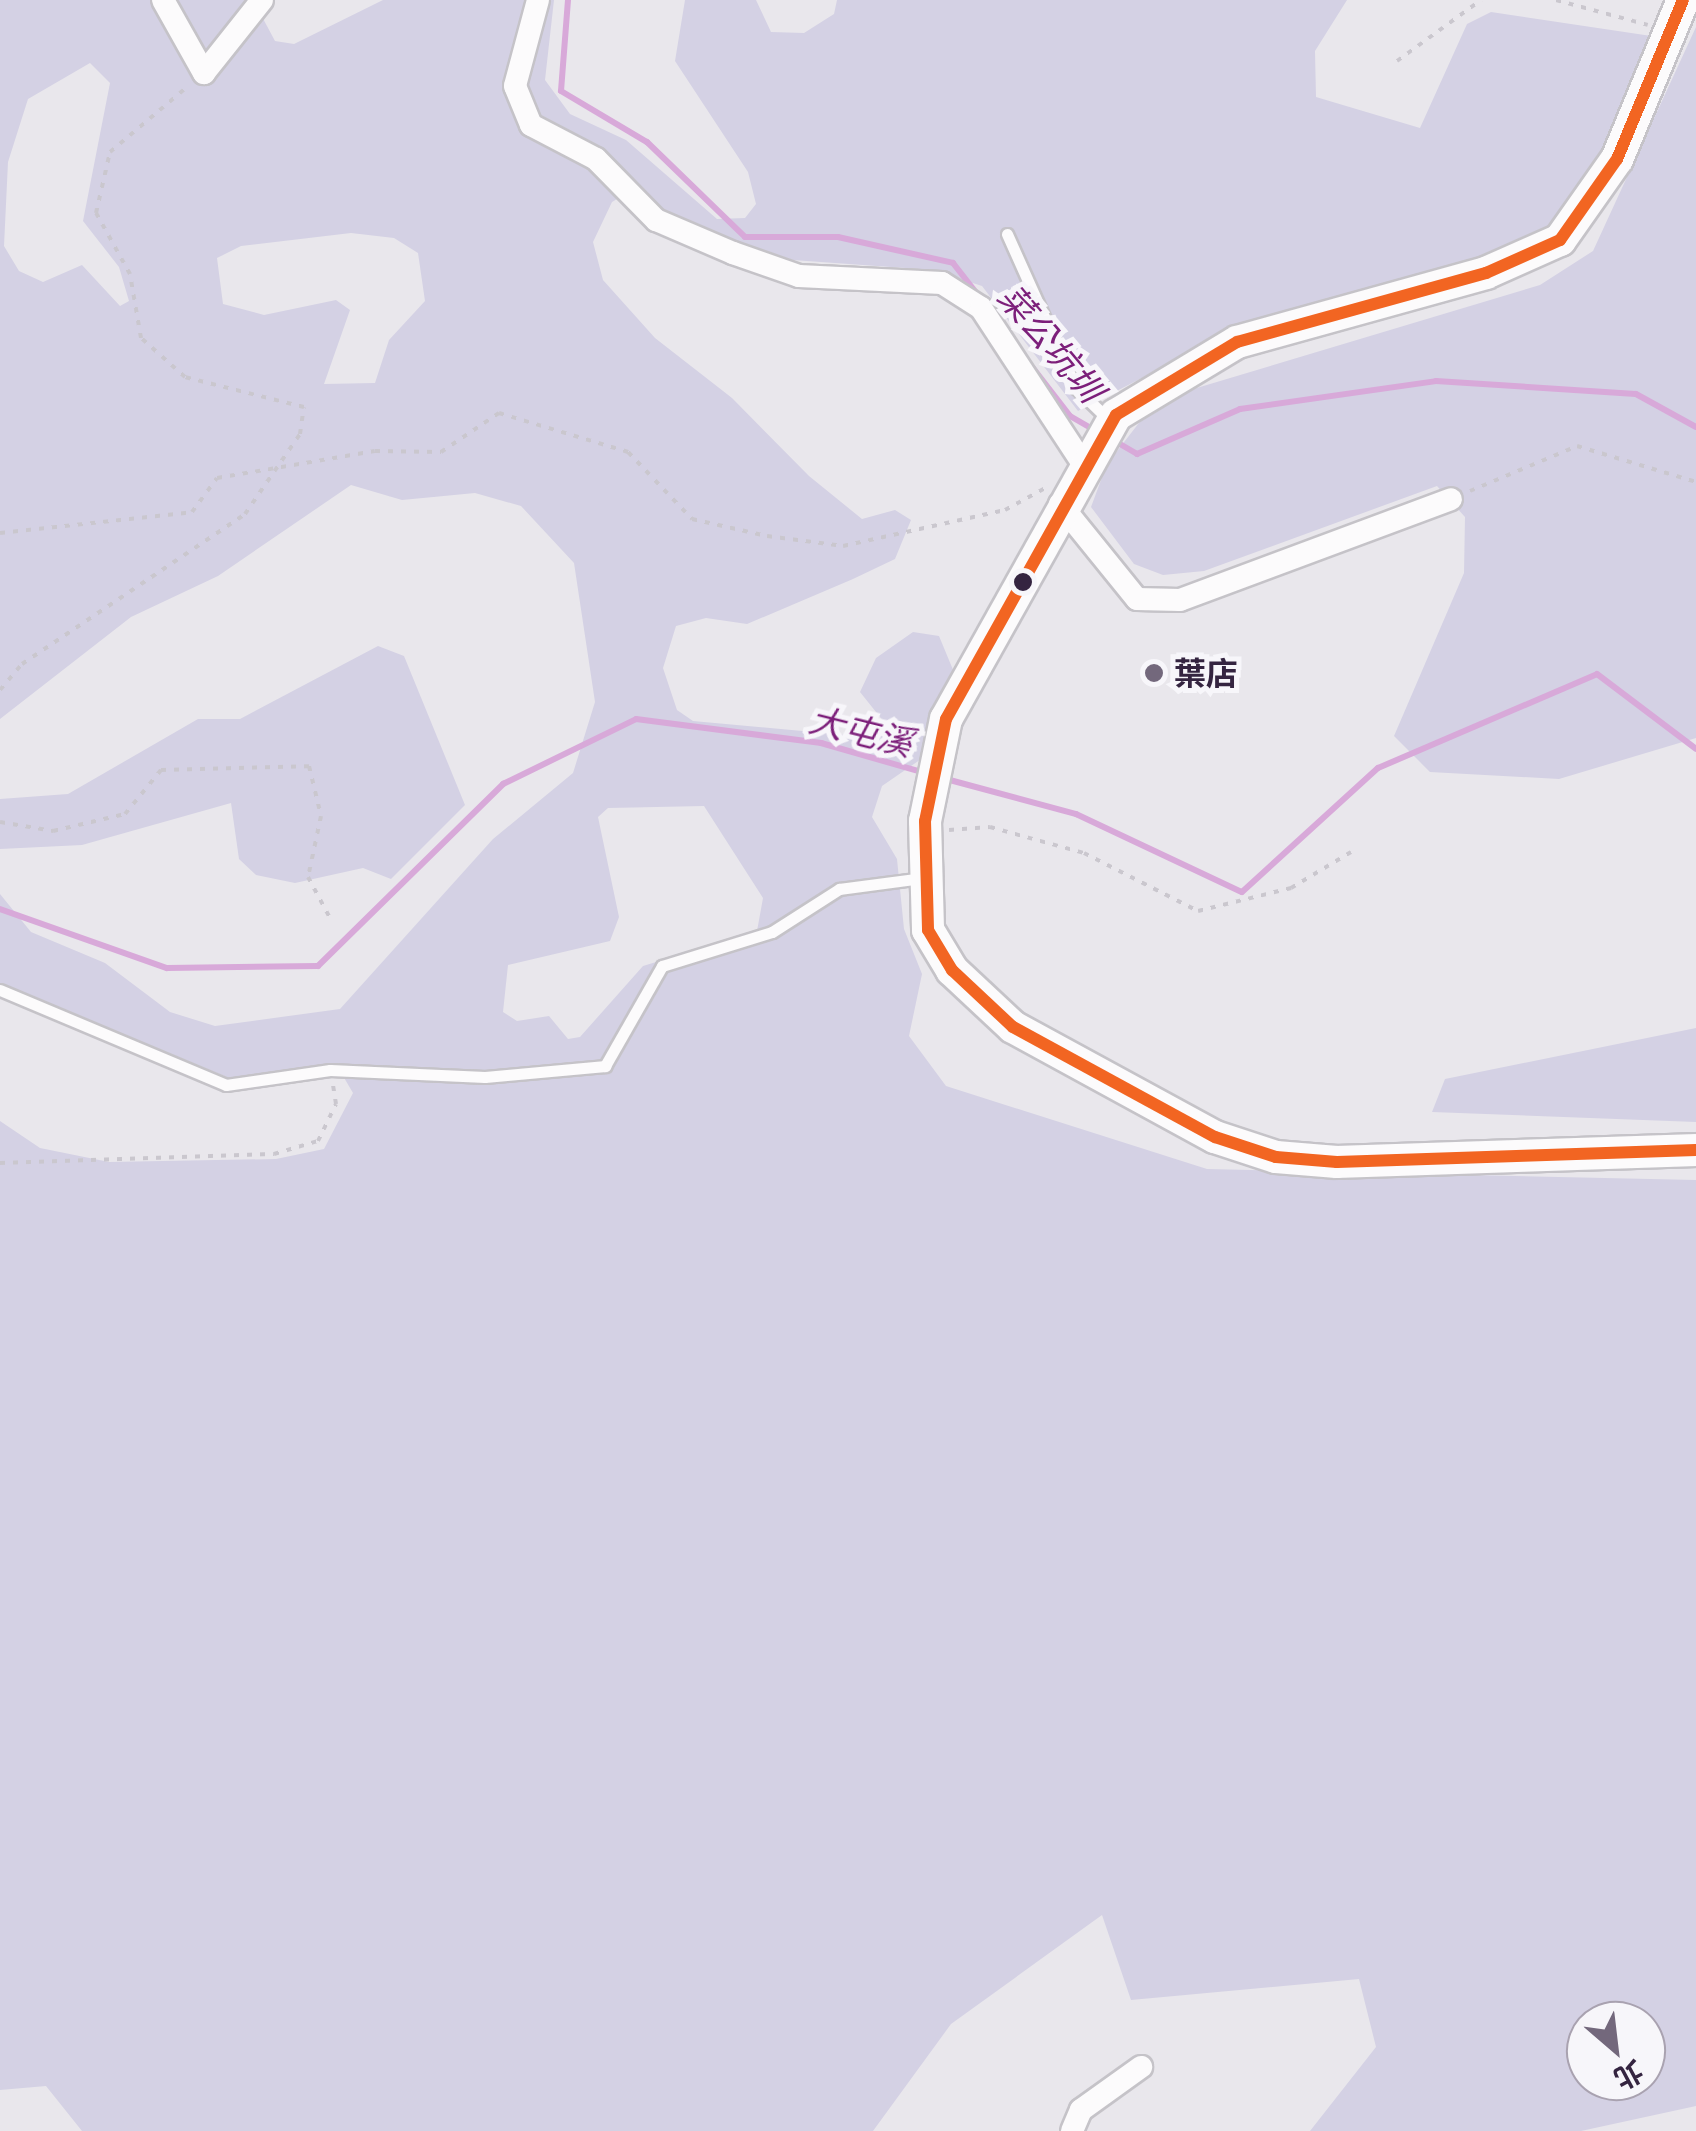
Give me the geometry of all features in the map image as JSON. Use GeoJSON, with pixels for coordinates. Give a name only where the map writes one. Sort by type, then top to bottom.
{"type":"FeatureCollection","features":[{"type":"Feature","properties":{"kind":"main road"},"geometry":{"type":"LineString","coordinates":[[1683,0],[1618,158],[1560,240],[1486,273],[1236,342],[1112,421],[1078,474],[946,719],[925,821],[928,930],[952,970],[1014,1026],[1216,1136],[1276,1157],[1337,1162],[1696,1150]]}},
{"type":"Feature","properties":{"kind":"street"},"geometry":{"type":"LineString","coordinates":[[163,0],[204,73],[262,0]]}},
{"type":"Feature","properties":{"kind":"street"},"geometry":{"type":"LineString","coordinates":[[538,0],[515,86],[531,125],[596,159],[656,220],[733,254],[799,276],[942,283],[981,308],[1078,474],[1136,599],[1180,600],[1450,499]]}},
{"type":"Feature","properties":{"kind":"street"},"geometry":{"type":"LineString","coordinates":[[1072,2131],[1081,2110],[1141,2067]]}},
{"type":"Feature","properties":{"kind":"lane"},"geometry":{"type":"LineString","coordinates":[[1007,234],[1076,388],[1112,421]]}},
{"type":"Feature","properties":{"kind":"lane"},"geometry":{"type":"LineString","coordinates":[[0,990],[226,1084],[330,1070],[485,1078],[605,1066],[662,966],[772,932],[839,889],[926,878]]}},
{"type":"Feature","properties":{"kind":"path"},"geometry":{"type":"LineString","coordinates":[[1397,61],[1482,0]]}},
{"type":"Feature","properties":{"kind":"path"},"geometry":{"type":"LineString","coordinates":[[1556,0],[1670,31]]}},
{"type":"Feature","properties":{"kind":"path"},"geometry":{"type":"LineString","coordinates":[[0,690],[22,664],[245,514],[300,434],[304,407],[185,377],[140,338],[130,274],[96,213],[110,152],[204,73]]}},
{"type":"Feature","properties":{"kind":"path"},"geometry":{"type":"LineString","coordinates":[[0,533],[192,512],[216,478],[375,451],[440,452],[500,414],[628,452],[692,519],[844,546],[1005,510],[1078,474]]}},
{"type":"Feature","properties":{"kind":"path"},"geometry":{"type":"LineString","coordinates":[[1450,499],[1576,446],[1696,482]]}},
{"type":"Feature","properties":{"kind":"path"},"geometry":{"type":"LineString","coordinates":[[0,822],[53,831],[125,814],[161,770],[309,766],[320,816],[308,878],[330,918]]}},
{"type":"Feature","properties":{"kind":"path"},"geometry":{"type":"LineString","coordinates":[[945,848],[949,830],[990,827],[1084,853],[1198,911],[1291,888],[1351,852]]}},
{"type":"Feature","properties":{"kind":"path"},"geometry":{"type":"LineString","coordinates":[[0,1164],[274,1154],[318,1140],[336,1104],[330,1070]]}},
{"type":"Feature","properties":{"kind":"shaded area"},"geometry":{"type":"Polygon","coordinates":[[[0,0],[253,0],[275,41],[294,44],[383,0],[554,0],[545,80],[570,114],[626,140],[717,219],[745,218],[756,204],[748,172],[675,61],[685,0],[756,0],[771,32],[804,33],[834,14],[837,0],[1347,0],[1315,51],[1316,97],[1420,128],[1467,24],[1491,12],[1658,37],[1580,202],[1551,229],[1520,247],[1219,338],[1078,411],[982,286],[933,270],[793,260],[672,219],[635,188],[612,202],[593,242],[603,280],[655,338],[732,398],[809,476],[862,519],[895,510],[911,520],[895,559],[853,579],[747,624],[706,618],[676,626],[663,668],[677,710],[693,721],[856,736],[884,722],[860,692],[876,658],[913,632],[939,636],[956,677],[927,755],[882,786],[872,817],[897,859],[904,929],[922,974],[909,1036],[946,1086],[1207,1169],[1696,1180],[1696,2106],[1581,2131],[1310,2131],[1376,2047],[1359,1979],[1131,2000],[1102,1915],[951,2024],[873,2131],[82,2131],[46,2086],[0,2090],[0,1121],[40,1148],[109,1162],[276,1159],[324,1149],[353,1093],[336,1064],[229,1078],[0,983],[0,894],[31,932],[105,963],[170,1012],[215,1026],[340,1009],[493,839],[573,773],[595,702],[574,563],[521,506],[475,493],[402,500],[351,485],[218,576],[131,617],[0,719],[0,0]],[[90,63],[28,99],[8,162],[4,246],[19,271],[43,282],[82,265],[120,306],[129,301],[119,267],[83,221],[110,83],[90,63]],[[351,233],[241,246],[217,258],[223,304],[264,315],[336,300],[350,310],[324,384],[375,383],[389,340],[425,301],[418,253],[394,238],[351,233]],[[704,806],[608,808],[598,817],[619,917],[610,941],[508,965],[503,1012],[517,1021],[549,1016],[568,1039],[580,1037],[643,966],[757,931],[763,898],[704,806]]]}},
{"type":"Feature","properties":{"kind":"shaded area"},"geometry":{"type":"Polygon","coordinates":[[[1696,27],[1696,738],[1559,779],[1430,772],[1394,736],[1464,573],[1465,517],[1437,486],[1204,571],[1163,575],[1134,564],[1091,507],[1107,464],[1149,410],[1180,393],[1540,285],[1593,251],[1696,27]]]}},
{"type":"Feature","properties":{"kind":"shaded area"},"geometry":{"type":"Polygon","coordinates":[[[378,646],[404,656],[465,805],[391,879],[363,868],[295,883],[256,875],[239,859],[231,803],[82,845],[0,849],[0,799],[68,794],[198,719],[240,719],[378,646]]]}},
{"type":"Feature","properties":{"kind":"shaded area"},"geometry":{"type":"Polygon","coordinates":[[[1696,1028],[1696,1122],[1432,1112],[1445,1079],[1696,1028]]]}},
{"type":"Feature","properties":{"kind":"waterway","name":"菜公坑圳"},"geometry":{"type":"LineString","coordinates":[[568,0],[561,91],[647,142],[745,237],[838,237],[953,263],[977,294]]}},
{"type":"Feature","properties":{"kind":"waterway","name":"菜公坑圳"},"geometry":{"type":"LineString","coordinates":[[1033,368],[1070,416],[1098,432]]}},
{"type":"Feature","properties":{"kind":"waterway","name":"菜公坑圳"},"geometry":{"type":"LineString","coordinates":[[1113,440],[1137,454],[1240,409],[1436,381],[1636,394],[1696,427]]}},
{"type":"Feature","properties":{"kind":"waterway","name":"大屯溪"},"geometry":{"type":"LineString","coordinates":[[946,779],[1076,814],[1242,892],[1378,768],[1597,674],[1696,749]]}},
{"type":"Feature","properties":{"kind":"waterway","name":"大屯溪"},"geometry":{"type":"LineString","coordinates":[[0,909],[167,968],[318,966],[503,784],[636,719],[821,743],[925,773]]}},
{"type":"Feature","properties":{"kind":"transit line"},"geometry":{"type":"LineString","coordinates":[[1683,0],[1617,159],[1560,240],[1486,273],[1237,342],[1116,415],[946,719],[925,821],[928,930],[952,970],[1013,1027],[1215,1137],[1276,1157],[1337,1162],[1696,1150]]}},
{"type":"Feature","properties":{"kind":"place","name":"葉店"},"geometry":{"type":"Point","coordinates":[1154,673]}}]}
